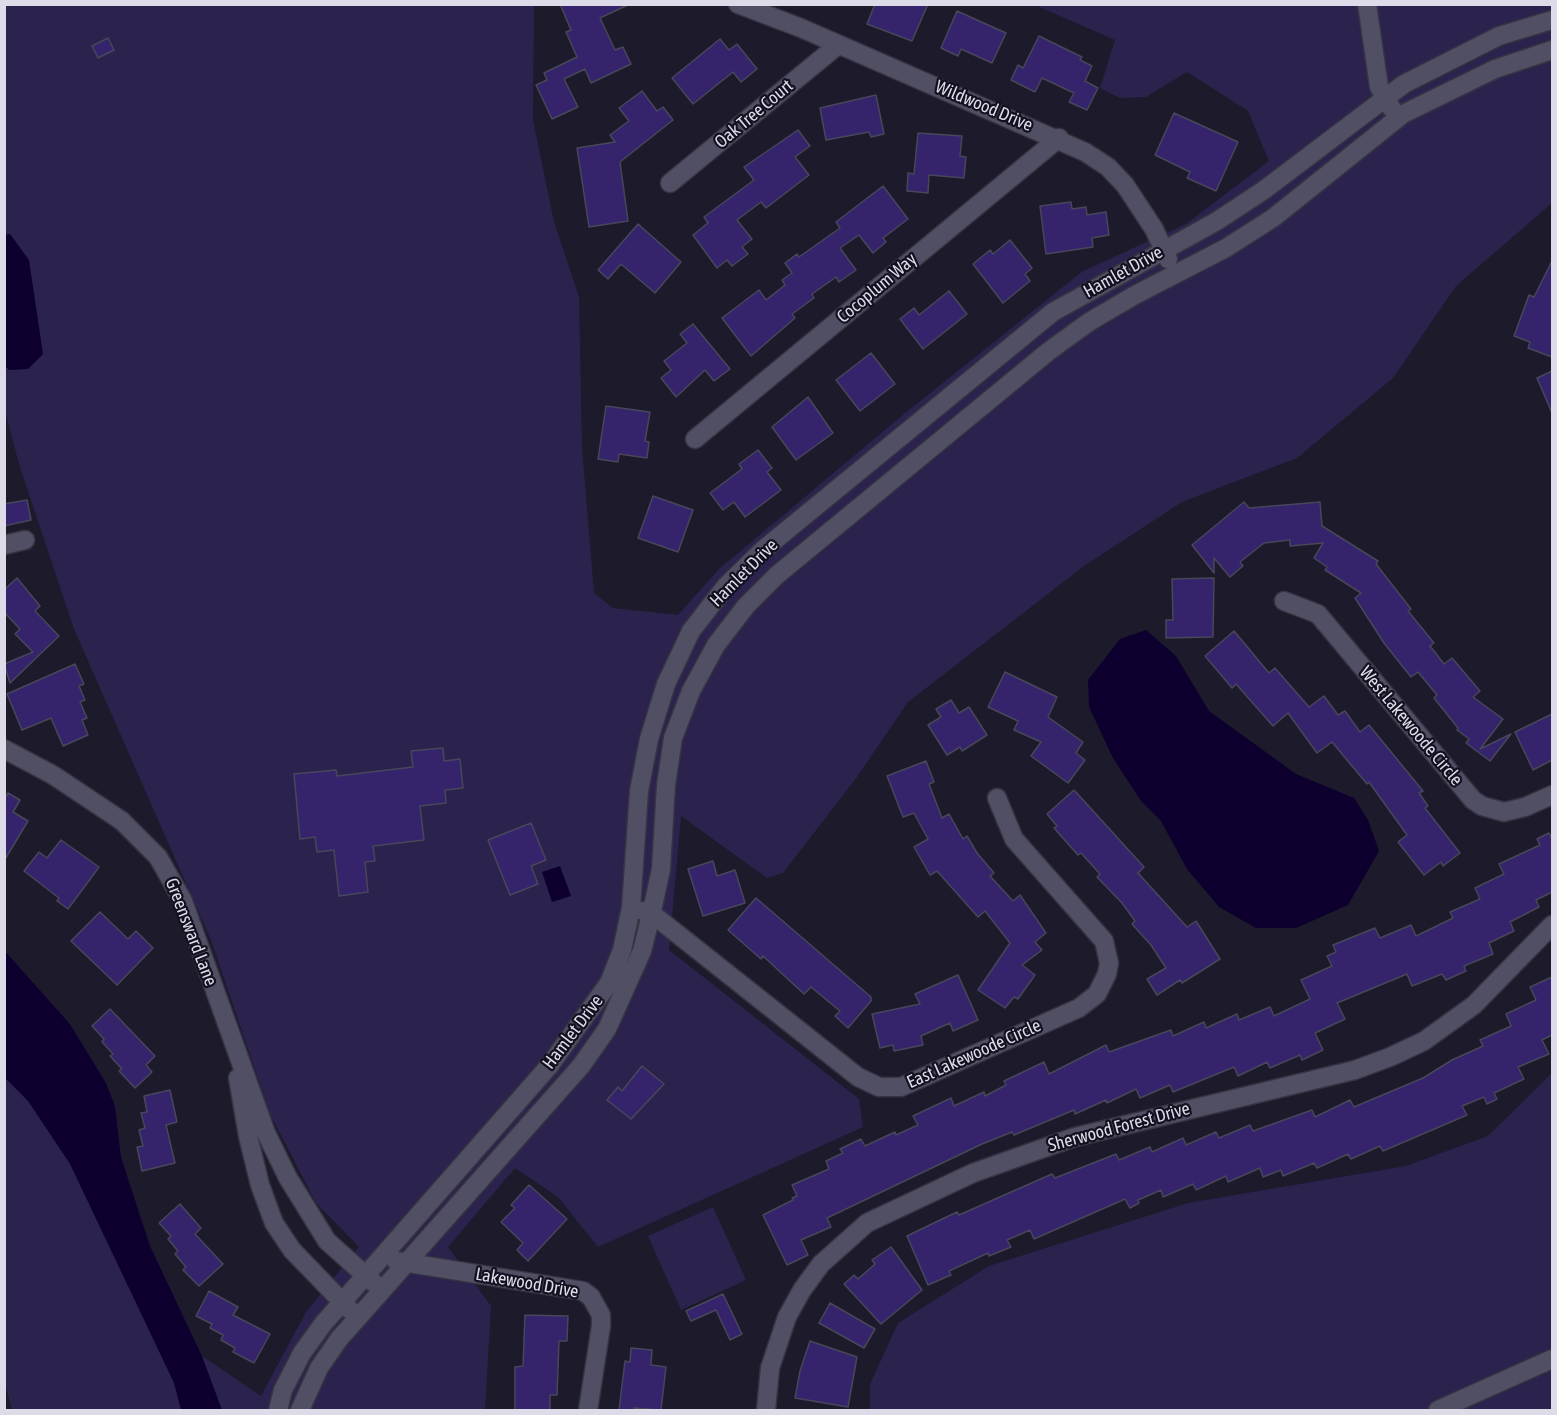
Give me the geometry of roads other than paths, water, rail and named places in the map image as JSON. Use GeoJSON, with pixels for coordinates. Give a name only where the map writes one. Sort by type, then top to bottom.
{"type":"FeatureCollection","features":[{"type":"Feature","properties":{"kind":"street","name":"Wildwood Drive"},"geometry":{"type":"LineString","coordinates":[[738,4],[1059,138],[1100,162],[1125,185],[1176,274]]}},
{"type":"Feature","properties":{"kind":"street"},"geometry":{"type":"LineString","coordinates":[[1367,4],[1378,87],[1398,118]]}},
{"type":"Feature","properties":{"kind":"street","name":"Hamlet Drive"},"geometry":{"type":"LineString","coordinates":[[278,1410],[283,1390],[302,1353],[366,1275],[543,1074],[585,1020],[609,983],[622,950],[631,908],[639,792],[649,739],[666,684],[691,631],[726,586],[764,549],[1053,312],[1218,221],[1264,190],[1385,99],[1448,60],[1499,36],[1552,20]]}},
{"type":"Feature","properties":{"kind":"street","name":"Oak Tree Court"},"geometry":{"type":"LineString","coordinates":[[670,183],[838,45]]}},
{"type":"Feature","properties":{"kind":"street","name":"Hamlet Drive"},"geometry":{"type":"LineString","coordinates":[[300,1410],[319,1368],[358,1317],[581,1066],[607,1029],[642,951],[651,913],[661,869],[666,785],[674,738],[691,691],[716,645],[746,606],[777,575],[1049,351],[1089,322],[1226,248],[1273,218],[1398,118],[1495,69],[1552,50]]}},
{"type":"Feature","properties":{"kind":"street","name":"Cocoplum Way"},"geometry":{"type":"LineString","coordinates":[[695,439],[1059,138]]}},
{"type":"Feature","properties":{"kind":"street"},"geometry":{"type":"LineString","coordinates":[[4,545],[25,540]]}},
{"type":"Feature","properties":{"kind":"street","name":"West Lakewoode Circle"},"geometry":{"type":"LineString","coordinates":[[1284,601],[1318,614],[1473,800],[1482,806],[1504,812],[1525,807],[1552,795]]}},
{"type":"Feature","properties":{"kind":"street","name":"Greensward Lane"},"geometry":{"type":"LineString","coordinates":[[4,749],[53,775],[122,821],[158,857],[183,901],[266,1133],[305,1208],[327,1241],[381,1290]]}},
{"type":"Feature","properties":{"kind":"street","name":"East Lakewoode Circle"},"geometry":{"type":"LineString","coordinates":[[631,908],[651,913],[858,1077],[879,1087],[901,1087],[1079,1008],[1097,994],[1107,974],[1107,952],[1104,941],[1014,839],[997,798]]}},
{"type":"Feature","properties":{"kind":"street","name":"Sherwood Forest Drive"},"geometry":{"type":"LineString","coordinates":[[766,1410],[770,1368],[787,1317],[820,1264],[867,1223],[973,1173],[1064,1140],[1355,1070],[1390,1058],[1424,1041],[1474,1005],[1552,925]]}},
{"type":"Feature","properties":{"kind":"street","name":"Greensward Lane"},"geometry":{"type":"LineString","coordinates":[[236,1052],[248,1136],[260,1185],[274,1223],[292,1250],[358,1317]]}},
{"type":"Feature","properties":{"kind":"street","name":"Lakewood Drive"},"geometry":{"type":"LineString","coordinates":[[382,1258],[583,1291],[591,1297],[601,1315],[588,1410]]}},
{"type":"Feature","properties":{"kind":"street"},"geometry":{"type":"LineString","coordinates":[[1438,1410],[1552,1359]]}}]}
